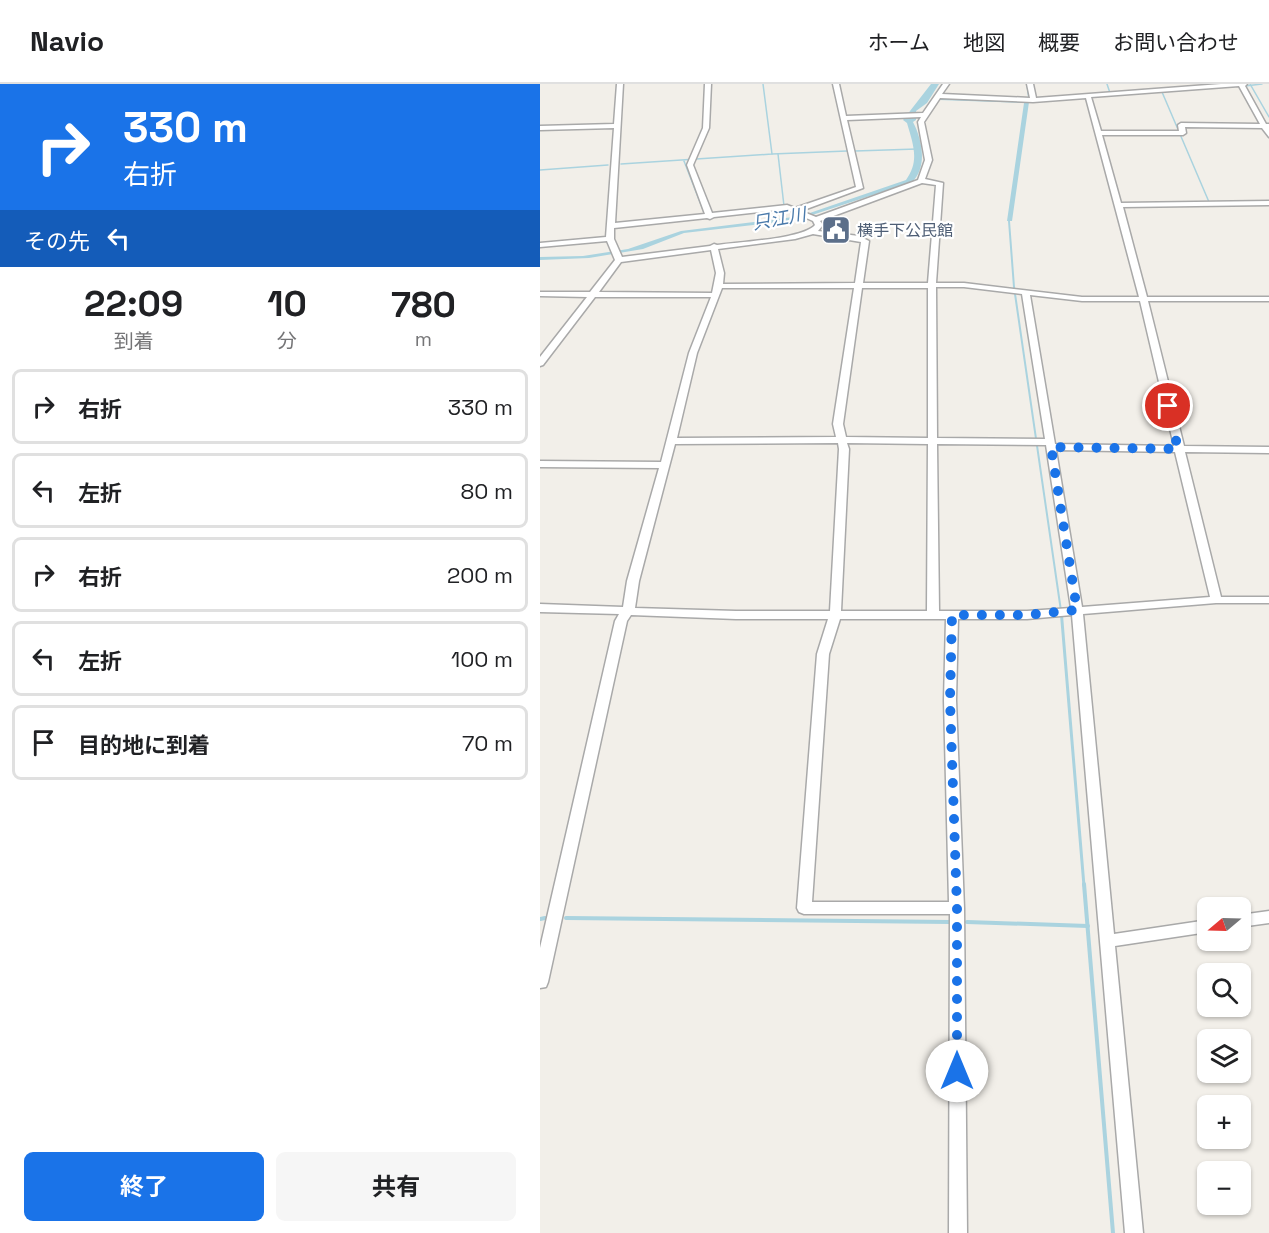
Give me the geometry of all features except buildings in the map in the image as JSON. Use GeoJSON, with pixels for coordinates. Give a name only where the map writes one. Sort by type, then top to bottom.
{"type":"FeatureCollection","features":[{"type":"Feature","properties":{"kind":"street"},"geometry":{"type":"LineString","coordinates":[[617,254],[610,239],[610,226],[620,84]]}},
{"type":"Feature","properties":{"kind":"street"},"geometry":{"type":"LineString","coordinates":[[708,84],[706,128],[690,165],[710,217]]}},
{"type":"Feature","properties":{"kind":"street"},"geometry":{"type":"LineString","coordinates":[[798,211],[860,188],[836,84]]}},
{"type":"Feature","properties":{"kind":"street"},"geometry":{"type":"LineString","coordinates":[[921,182],[930,159],[921,122],[922,115],[946,84]]}},
{"type":"Feature","properties":{"kind":"street"},"geometry":{"type":"LineString","coordinates":[[1030,84],[1030,100]]}},
{"type":"Feature","properties":{"kind":"street"},"geometry":{"type":"LineString","coordinates":[[937,98],[1030,100],[1242,84],[1267,126],[1269,135]]}},
{"type":"Feature","properties":{"kind":"street"},"geometry":{"type":"LineString","coordinates":[[1088,96],[1119,205],[1216,600]]}},
{"type":"Feature","properties":{"kind":"street"},"geometry":{"type":"LineString","coordinates":[[844,118],[922,115]]}},
{"type":"Feature","properties":{"kind":"street"},"geometry":{"type":"LineString","coordinates":[[1099,133],[1184,133],[1181,125],[1267,126]]}},
{"type":"Feature","properties":{"kind":"street"},"geometry":{"type":"LineString","coordinates":[[540,128],[617,126]]}},
{"type":"Feature","properties":{"kind":"street"},"geometry":{"type":"LineString","coordinates":[[812,219],[921,182],[940,183],[932,285],[933,615]]}},
{"type":"Feature","properties":{"kind":"street"},"geometry":{"type":"LineString","coordinates":[[1119,205],[1269,203]]}},
{"type":"Feature","properties":{"kind":"street"},"geometry":{"type":"LineString","coordinates":[[610,226],[787,207],[798,211],[819,225],[813,232]]}},
{"type":"Feature","properties":{"kind":"street"},"geometry":{"type":"LineString","coordinates":[[617,254],[795,237],[813,232],[865,240],[838,424],[843,440],[842,513],[835,615],[823,654],[804,908],[957,908]]}},
{"type":"Feature","properties":{"kind":"street"},"geometry":{"type":"LineString","coordinates":[[540,244],[610,239]]}},
{"type":"Feature","properties":{"kind":"street"},"geometry":{"type":"LineString","coordinates":[[540,982],[621,621],[630,606],[633,581],[693,353],[717,291],[720,273],[714,246]]}},
{"type":"Feature","properties":{"kind":"street"},"geometry":{"type":"LineString","coordinates":[[540,363],[595,294],[617,254]]}},
{"type":"Feature","properties":{"kind":"street"},"geometry":{"type":"LineString","coordinates":[[540,294],[717,291],[859,284],[964,285],[1063,297],[1143,300],[1269,299]]}},
{"type":"Feature","properties":{"kind":"street"},"geometry":{"type":"LineString","coordinates":[[1024,292],[1048,444],[1106,941],[1134,1233]]}},
{"type":"Feature","properties":{"kind":"street"},"geometry":{"type":"LineString","coordinates":[[671,441],[1031,442],[1178,449],[1269,450]]}},
{"type":"Feature","properties":{"kind":"street"},"geometry":{"type":"LineString","coordinates":[[540,464],[665,465]]}},
{"type":"Feature","properties":{"kind":"street"},"geometry":{"type":"LineString","coordinates":[[540,608],[626,613],[1027,615],[1216,600],[1269,600]]}},
{"type":"Feature","properties":{"kind":"street"},"geometry":{"type":"LineString","coordinates":[[952,615],[950,700],[957,908],[958,1233]]}},
{"type":"Feature","properties":{"kind":"street"},"geometry":{"type":"LineString","coordinates":[[1251,919],[1269,917]]}},
{"type":"Feature","properties":{"kind":"street"},"geometry":{"type":"LineString","coordinates":[[1106,941],[1197,928]]}},
{"type":"Feature","properties":{"kind":"water","name":"只江川"},"geometry":{"type":"Polygon","coordinates":[[[931,84],[939,84],[927,103],[916,111],[916,120],[913,122],[921,144],[922,161],[917,176],[912,182],[797,220],[684,233],[643,249],[589,258],[540,260],[540,257],[583,256],[628,249],[681,231],[801,216],[906,180],[913,166],[914,152],[907,123],[903,120],[931,84]]]}},
{"type":"Feature","properties":{"kind":"water"},"geometry":{"type":"Polygon","coordinates":[[[941,98],[1029,102],[1012,221],[1007,221],[1024,103],[939,100],[941,98]]]}},
{"type":"Feature","properties":{"kind":"waterway"},"geometry":{"type":"LineString","coordinates":[[763,84],[772,154]]}},
{"type":"Feature","properties":{"kind":"waterway"},"geometry":{"type":"LineString","coordinates":[[1027,84],[1029,100]]}},
{"type":"Feature","properties":{"kind":"waterway"},"geometry":{"type":"LineString","coordinates":[[1107,84],[1110,93]]}},
{"type":"Feature","properties":{"kind":"waterway"},"geometry":{"type":"LineString","coordinates":[[1251,85],[1262,84]]}},
{"type":"Feature","properties":{"kind":"waterway"},"geometry":{"type":"LineString","coordinates":[[1245,86],[1251,85]]}},
{"type":"Feature","properties":{"kind":"waterway"},"geometry":{"type":"LineString","coordinates":[[1251,85],[1269,117]]}},
{"type":"Feature","properties":{"kind":"waterway"},"geometry":{"type":"LineString","coordinates":[[1209,88],[1162,92],[1209,202]]}},
{"type":"Feature","properties":{"kind":"waterway"},"geometry":{"type":"LineString","coordinates":[[855,151],[917,149]]}},
{"type":"Feature","properties":{"kind":"waterway"},"geometry":{"type":"LineString","coordinates":[[772,154],[847,151]]}},
{"type":"Feature","properties":{"kind":"waterway"},"geometry":{"type":"LineString","coordinates":[[621,164],[772,154]]}},
{"type":"Feature","properties":{"kind":"waterway","name":"只江川"},"geometry":{"type":"LineString","coordinates":[[778,154],[784,206]]}},
{"type":"Feature","properties":{"kind":"waterway"},"geometry":{"type":"LineString","coordinates":[[684,161],[705,215]]}},
{"type":"Feature","properties":{"kind":"waterway"},"geometry":{"type":"LineString","coordinates":[[540,170],[608,165]]}},
{"type":"Feature","properties":{"kind":"waterway"},"geometry":{"type":"LineString","coordinates":[[1009,221],[1014,287],[1061,611]]}},
{"type":"Feature","properties":{"kind":"waterway"},"geometry":{"type":"LineString","coordinates":[[1061,609],[1084,886]]}},
{"type":"Feature","properties":{"kind":"waterway"},"geometry":{"type":"LineString","coordinates":[[1084,884],[1087,926]]}},
{"type":"Feature","properties":{"kind":"waterway"},"geometry":{"type":"LineString","coordinates":[[540,919],[545,918]]}},
{"type":"Feature","properties":{"kind":"waterway"},"geometry":{"type":"LineString","coordinates":[[566,918],[950,922]]}},
{"type":"Feature","properties":{"kind":"waterway"},"geometry":{"type":"LineString","coordinates":[[967,922],[1087,926]]}},
{"type":"Feature","properties":{"kind":"waterway"},"geometry":{"type":"LineString","coordinates":[[1087,926],[1113,1233]]}},
{"type":"Feature","properties":{"kind":"place","name":"横手下公民館"},"geometry":{"type":"Point","coordinates":[836,230]}},
{"type":"Feature","properties":{"kind":"route"},"geometry":{"type":"LineString","coordinates":[[957,1071],[957,908],[950,700],[952,615],[1027,615],[1077,610],[1051,447],[1178,449],[1168,406]]}}]}
